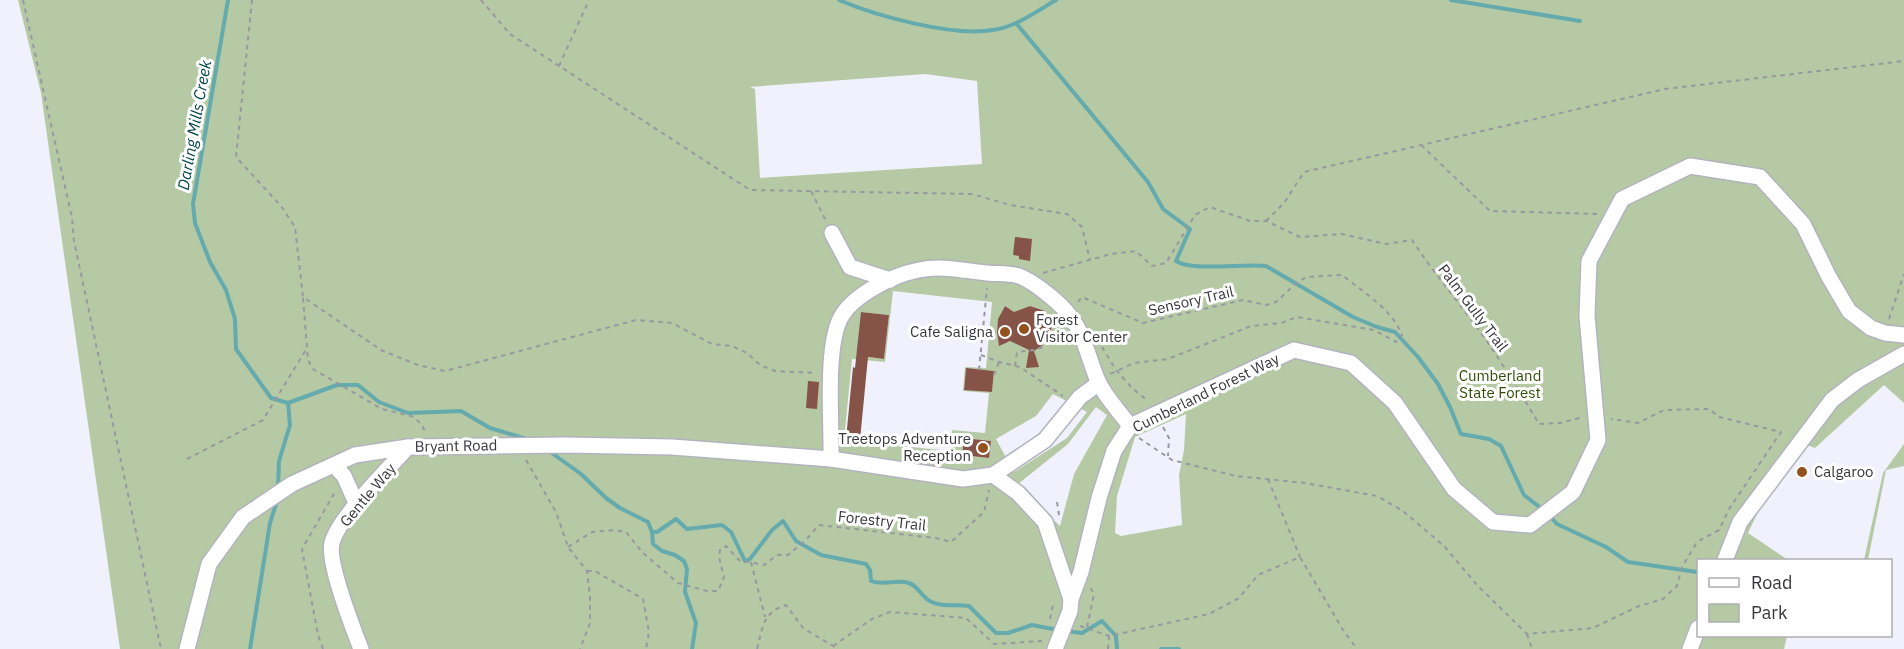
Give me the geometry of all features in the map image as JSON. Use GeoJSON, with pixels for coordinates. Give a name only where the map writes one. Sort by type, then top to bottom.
{"type":"FeatureCollection","features":[{"type":"Feature","properties":{"kind":"lane","name":"Cumberland Forest Way"},"geometry":{"type":"LineString","coordinates":[[1049,645],[1065,623],[1070,611],[1071,599],[1081,572],[1099,498],[1114,451],[1130,426],[1294,350],[1351,363],[1395,404],[1454,489],[1493,522],[1530,525],[1573,492],[1598,440],[1587,316],[1589,261],[1622,199],[1690,166],[1760,177],[1803,224],[1849,311],[1871,328],[1885,333],[1904,334]]}},
{"type":"Feature","properties":{"kind":"lane"},"geometry":{"type":"LineString","coordinates":[[832,233],[850,267],[890,280]]}},
{"type":"Feature","properties":{"kind":"lane"},"geometry":{"type":"LineString","coordinates":[[831,459],[832,352],[839,322],[848,306],[861,295],[890,280],[919,270],[943,268],[1036,277],[1066,311],[1079,331],[1099,383],[1130,426]]}},
{"type":"Feature","properties":{"kind":"lane"},"geometry":{"type":"LineString","coordinates":[[1726,559],[1740,522],[1832,400],[1858,380],[1904,354]]}},
{"type":"Feature","properties":{"kind":"lane"},"geometry":{"type":"LineString","coordinates":[[1071,599],[1045,522],[1018,493],[993,475],[1045,440],[1080,397],[1099,383]]}},
{"type":"Feature","properties":{"kind":"lane","name":"Bryant Road"},"geometry":{"type":"LineString","coordinates":[[187,649],[209,564],[243,517],[292,484],[339,470],[354,455],[408,447],[566,445],[672,447],[831,459],[963,479],[993,475]]}},
{"type":"Feature","properties":{"kind":"lane","name":"Gentle Way"},"geometry":{"type":"LineString","coordinates":[[360,649],[337,580],[331,545],[342,522],[408,447]]}},
{"type":"Feature","properties":{"kind":"lane"},"geometry":{"type":"LineString","coordinates":[[339,470],[357,505]]}},
{"type":"Feature","properties":{"kind":"lane"},"geometry":{"type":"LineString","coordinates":[[1690,649],[1697,631]]}},
{"type":"Feature","properties":{"kind":"path"},"geometry":{"type":"LineString","coordinates":[[23,0],[72,218],[74,241],[161,649]]}},
{"type":"Feature","properties":{"kind":"path"},"geometry":{"type":"LineString","coordinates":[[252,0],[236,157],[281,206],[295,227],[308,360],[313,369],[382,409],[414,417],[422,425],[429,447]]}},
{"type":"Feature","properties":{"kind":"path"},"geometry":{"type":"LineString","coordinates":[[481,0],[510,34],[750,190],[972,194],[1010,205],[1067,214],[1082,227],[1090,260]]}},
{"type":"Feature","properties":{"kind":"path"},"geometry":{"type":"LineString","coordinates":[[559,66],[589,0]]}},
{"type":"Feature","properties":{"kind":"path"},"geometry":{"type":"LineString","coordinates":[[1266,221],[1284,203],[1304,172],[1665,89],[1904,62]]}},
{"type":"Feature","properties":{"kind":"path"},"geometry":{"type":"LineString","coordinates":[[1422,145],[1490,211],[1614,214]]}},
{"type":"Feature","properties":{"kind":"path"},"geometry":{"type":"LineString","coordinates":[[811,191],[832,233]]}},
{"type":"Feature","properties":{"kind":"path","name":"Palm Gully Trail"},"geometry":{"type":"LineString","coordinates":[[1036,277],[1111,254],[1136,250],[1152,266],[1166,263],[1194,215],[1209,207],[1250,221],[1266,221],[1300,237],[1342,234],[1386,244],[1412,240],[1433,272],[1478,329],[1539,424],[1560,423],[1595,413]]}},
{"type":"Feature","properties":{"kind":"path"},"geometry":{"type":"LineString","coordinates":[[979,370],[989,273]]}},
{"type":"Feature","properties":{"kind":"path"},"geometry":{"type":"LineString","coordinates":[[1885,333],[1904,274]]}},
{"type":"Feature","properties":{"kind":"path","name":"Sensory Trail"},"geometry":{"type":"LineString","coordinates":[[1066,311],[1082,297],[1143,323],[1243,300],[1266,305],[1276,302],[1306,277],[1342,275],[1382,307],[1398,325],[1402,335],[1396,342],[1374,330],[1297,317],[1281,323],[1251,326],[1168,359],[1134,363],[1116,370],[1099,383]]}},
{"type":"Feature","properties":{"kind":"path"},"geometry":{"type":"LineString","coordinates":[[1036,277],[1050,281]]}},
{"type":"Feature","properties":{"kind":"path"},"geometry":{"type":"LineString","coordinates":[[303,297],[381,350],[418,365],[445,371],[636,320],[672,323],[712,344],[732,345],[747,353],[760,365],[775,371],[831,374]]}},
{"type":"Feature","properties":{"kind":"path"},"geometry":{"type":"LineString","coordinates":[[1015,366],[1017,352],[1037,351],[1048,343],[1054,327],[1046,309]]}},
{"type":"Feature","properties":{"kind":"path"},"geometry":{"type":"LineString","coordinates":[[1099,342],[1116,370],[1132,388],[1147,399],[1169,438],[1168,457]]}},
{"type":"Feature","properties":{"kind":"path"},"geometry":{"type":"LineString","coordinates":[[187,459],[263,420],[307,348]]}},
{"type":"Feature","properties":{"kind":"path"},"geometry":{"type":"LineString","coordinates":[[981,354],[999,362],[1020,367],[1075,403]]}},
{"type":"Feature","properties":{"kind":"path"},"geometry":{"type":"LineString","coordinates":[[994,375],[999,362]]}},
{"type":"Feature","properties":{"kind":"path"},"geometry":{"type":"LineString","coordinates":[[1527,634],[1593,628],[1639,606],[1663,599],[1677,586],[1682,567],[1697,542],[1719,530],[1729,509],[1781,432],[1719,417],[1709,409],[1664,410],[1638,423],[1608,419],[1595,413]]}},
{"type":"Feature","properties":{"kind":"path"},"geometry":{"type":"LineString","coordinates":[[1130,426],[1137,436],[1172,460],[1236,476],[1305,483],[1377,496],[1403,511],[1444,546],[1477,585],[1527,634],[1532,649]]}},
{"type":"Feature","properties":{"kind":"path"},"geometry":{"type":"LineString","coordinates":[[521,446],[556,512],[568,547],[587,571],[590,623],[580,649]]}},
{"type":"Feature","properties":{"kind":"path"},"geometry":{"type":"LineString","coordinates":[[323,649],[318,635],[302,549],[339,470]]}},
{"type":"Feature","properties":{"kind":"path","name":"Forestry Trail"},"geometry":{"type":"LineString","coordinates":[[752,562],[764,565],[777,555],[788,555],[819,525],[936,538],[951,542],[984,512],[993,475]]}},
{"type":"Feature","properties":{"kind":"path"},"geometry":{"type":"LineString","coordinates":[[1268,479],[1300,557],[1343,630],[1357,649]]}},
{"type":"Feature","properties":{"kind":"path"},"geometry":{"type":"LineString","coordinates":[[568,547],[592,532],[615,530],[626,532],[643,553],[678,583],[707,591],[718,591],[724,577],[719,557],[720,550],[726,546],[739,560],[752,562],[765,617],[757,649]]}},
{"type":"Feature","properties":{"kind":"path"},"geometry":{"type":"LineString","coordinates":[[1081,626],[1108,636],[1209,614],[1239,598],[1258,576],[1300,557]]}},
{"type":"Feature","properties":{"kind":"path"},"geometry":{"type":"LineString","coordinates":[[587,571],[595,572],[643,599],[649,632],[646,649]]}},
{"type":"Feature","properties":{"kind":"path"},"geometry":{"type":"LineString","coordinates":[[1081,572],[1094,594],[1087,627]]}},
{"type":"Feature","properties":{"kind":"path"},"geometry":{"type":"LineString","coordinates":[[765,617],[774,609],[786,605],[803,628],[838,649]]}},
{"type":"Feature","properties":{"kind":"path"},"geometry":{"type":"LineString","coordinates":[[832,646],[872,619],[890,612],[966,618],[994,645],[1049,645]]}},
{"type":"Feature","properties":{"kind":"path"},"geometry":{"type":"LineString","coordinates":[[1108,636],[1108,649]]}},
{"type":"Feature","properties":{"kind":"green space","name":"Cumberland State Forest"},"geometry":{"type":"Polygon","coordinates":[[[18,0],[1904,0],[1904,403],[1884,385],[1815,448],[1804,444],[1767,493],[1748,533],[1787,559],[1697,559],[1697,637],[1787,637],[1784,649],[120,649],[41,93],[18,0]],[[925,74],[750,87],[755,89],[760,178],[982,164],[977,81],[925,74]],[[893,291],[885,362],[852,359],[844,440],[950,451],[952,430],[985,433],[989,393],[963,391],[965,367],[986,368],[992,302],[893,291]],[[1005,306],[997,329],[999,345],[1012,340],[1027,347],[1037,348],[1045,342],[1052,327],[1044,311],[1030,306],[1015,313],[1005,306]],[[862,312],[857,356],[884,359],[889,315],[862,312]],[[966,369],[964,389],[992,392],[994,371],[966,369]],[[1053,394],[1036,416],[996,439],[1014,472],[1067,438],[1087,412],[1053,394]],[[1096,407],[1068,444],[1018,484],[1060,526],[1074,474],[1107,415],[1096,407]],[[1186,414],[1135,437],[1117,496],[1115,533],[1121,536],[1182,525],[1179,475],[1184,450],[1186,414]],[[964,438],[962,455],[989,458],[991,441],[964,438]]]}},
{"type":"Feature","properties":{"kind":"green space"},"geometry":{"type":"Polygon","coordinates":[[[1904,444],[1904,466],[1886,470],[1868,559],[1864,559],[1883,473],[1904,444]]]}},
{"type":"Feature","properties":{"kind":"building"},"geometry":{"type":"Polygon","coordinates":[[[1015,237],[1032,239],[1030,261],[1013,255],[1015,237]]]}},
{"type":"Feature","properties":{"kind":"building","name":"Forest Visitor Center"},"geometry":{"type":"Polygon","coordinates":[[[1005,306],[1014,312],[1030,306],[1045,311],[1052,327],[1047,342],[1034,351],[1039,367],[1026,368],[1029,350],[1010,341],[999,346],[998,319],[1005,306]]]}},
{"type":"Feature","properties":{"kind":"building"},"geometry":{"type":"Polygon","coordinates":[[[861,312],[889,315],[884,359],[868,357],[860,440],[846,439],[861,312]]]}},
{"type":"Feature","properties":{"kind":"building"},"geometry":{"type":"Polygon","coordinates":[[[966,368],[994,371],[992,392],[964,390],[966,368]]]}},
{"type":"Feature","properties":{"kind":"building"},"geometry":{"type":"Polygon","coordinates":[[[808,381],[819,382],[817,409],[806,408],[808,381]]]}},
{"type":"Feature","properties":{"kind":"building"},"geometry":{"type":"Polygon","coordinates":[[[964,438],[991,441],[989,458],[962,455],[964,438]]]}},
{"type":"Feature","properties":{"kind":"waterway","name":"Darling Mills Creek"},"geometry":{"type":"LineString","coordinates":[[228,0],[193,204],[195,223],[210,262],[226,290],[235,319],[236,349],[271,398],[288,403]]}},
{"type":"Feature","properties":{"kind":"waterway"},"geometry":{"type":"LineString","coordinates":[[839,0],[915,24],[957,31],[993,30],[1010,26],[1056,0]]}},
{"type":"Feature","properties":{"kind":"waterway"},"geometry":{"type":"LineString","coordinates":[[1451,0],[1580,21]]}},
{"type":"Feature","properties":{"kind":"waterway"},"geometry":{"type":"LineString","coordinates":[[1016,23],[1148,182],[1163,209],[1190,229],[1176,261],[1206,267],[1266,266],[1353,317],[1395,332],[1438,384],[1461,434],[1489,439],[1501,446],[1524,495],[1542,509]]}},
{"type":"Feature","properties":{"kind":"waterway"},"geometry":{"type":"LineString","coordinates":[[288,403],[337,385],[358,385],[379,402],[408,413],[461,411],[490,428],[530,440]]}},
{"type":"Feature","properties":{"kind":"waterway"},"geometry":{"type":"LineString","coordinates":[[278,487],[279,461],[290,425],[288,403]]}},
{"type":"Feature","properties":{"kind":"waterway"},"geometry":{"type":"LineString","coordinates":[[549,451],[581,474],[606,498],[648,522],[652,532],[657,532],[676,519],[687,529],[722,525],[731,532],[745,561],[750,559],[772,530],[783,521],[796,541],[821,555],[866,564],[870,570],[871,581],[909,583],[936,604],[969,606],[996,633],[1008,633],[1032,625],[1058,630]]}},
{"type":"Feature","properties":{"kind":"waterway"},"geometry":{"type":"LineString","coordinates":[[250,649],[270,523],[277,501]]}},
{"type":"Feature","properties":{"kind":"waterway"},"geometry":{"type":"LineString","coordinates":[[1548,514],[1557,524],[1606,547],[1628,562],[1697,572]]}},
{"type":"Feature","properties":{"kind":"waterway"},"geometry":{"type":"LineString","coordinates":[[652,532],[653,544],[662,551],[684,561],[687,569],[685,592],[696,623],[692,649]]}},
{"type":"Feature","properties":{"kind":"waterway"},"geometry":{"type":"LineString","coordinates":[[1065,631],[1082,633],[1102,621],[1116,636],[1117,649]]}},
{"type":"Feature","properties":{"kind":"waterway"},"geometry":{"type":"LineString","coordinates":[[1161,649],[1179,649]]}},
{"type":"Feature","properties":{"kind":"place","name":"Forest Visitor Center"},"geometry":{"type":"Point","coordinates":[1024,329]}},
{"type":"Feature","properties":{"kind":"place","name":"Cafe Saligna"},"geometry":{"type":"Point","coordinates":[1005,332]}},
{"type":"Feature","properties":{"kind":"place","name":"Treetops Adventure Reception"},"geometry":{"type":"Point","coordinates":[983,448]}},
{"type":"Feature","properties":{"kind":"place","name":"Calgaroo"},"geometry":{"type":"Point","coordinates":[1802,472]}}]}
